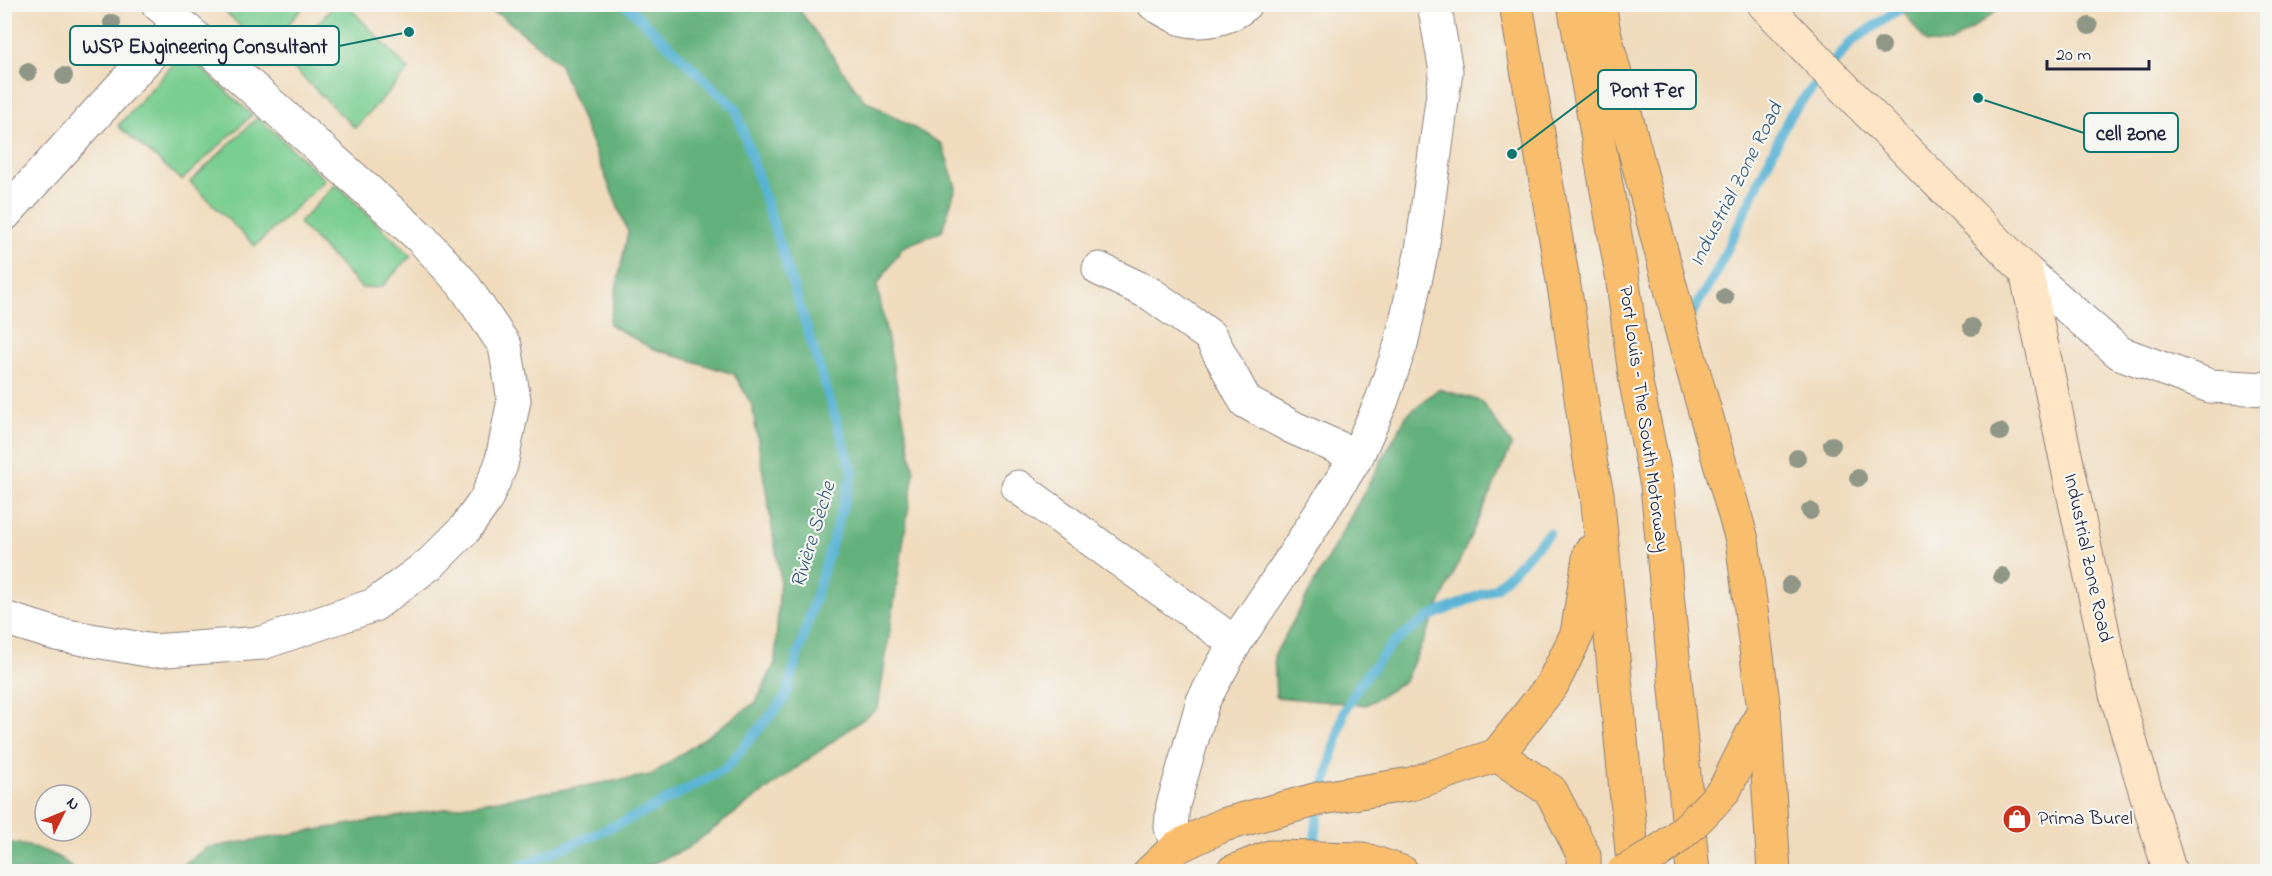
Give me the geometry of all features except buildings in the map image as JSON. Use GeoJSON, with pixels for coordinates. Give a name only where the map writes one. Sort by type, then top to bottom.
{"type":"FeatureCollection","features":[{"type":"Feature","properties":{"kind":"main road","name":"Port Louis – The South Motorway"},"geometry":{"type":"LineString","coordinates":[[1574,4],[1622,275],[1636,383],[1657,484],[1693,872]]}},
{"type":"Feature","properties":{"kind":"main road"},"geometry":{"type":"LineString","coordinates":[[1599,14],[1683,335],[1742,540],[1764,710],[1774,872]]}},
{"type":"Feature","properties":{"kind":"main road"},"geometry":{"type":"LineString","coordinates":[[1517,15],[1597,494],[1634,872]]}},
{"type":"Feature","properties":{"kind":"main road"},"geometry":{"type":"LineString","coordinates":[[1150,872],[1177,847],[1223,825],[1322,798],[1411,784],[1497,755],[1552,685],[1577,634],[1597,494]]}},
{"type":"Feature","properties":{"kind":"main road"},"geometry":{"type":"LineString","coordinates":[[1623,872],[1662,850],[1697,821],[1725,789],[1764,710]]}},
{"type":"Feature","properties":{"kind":"main road"},"geometry":{"type":"LineString","coordinates":[[1497,755],[1551,791],[1584,856],[1584,872]]}},
{"type":"Feature","properties":{"kind":"main road"},"geometry":{"type":"LineString","coordinates":[[1232,872],[1270,857],[1363,859],[1401,872]]}},
{"type":"Feature","properties":{"kind":"street"},"geometry":{"type":"LineString","coordinates":[[1154,4],[1182,19],[1212,20],[1241,9],[1245,4]]}},
{"type":"Feature","properties":{"kind":"street"},"geometry":{"type":"LineString","coordinates":[[1177,847],[1171,827],[1173,805],[1203,701],[1235,643],[1357,456],[1382,400],[1401,344],[1422,250],[1446,71],[1434,4]]}},
{"type":"Feature","properties":{"kind":"street"},"geometry":{"type":"LineString","coordinates":[[1764,4],[2026,271],[2120,354],[2210,386],[2268,389]]}},
{"type":"Feature","properties":{"kind":"street"},"geometry":{"type":"LineString","coordinates":[[4,215],[168,14],[421,238],[463,284],[506,346],[514,400],[501,465],[485,501],[465,529],[431,563],[374,605],[262,643],[153,651],[56,634],[4,618]]}},
{"type":"Feature","properties":{"kind":"street"},"geometry":{"type":"LineString","coordinates":[[1099,269],[1151,294],[1210,336],[1246,402],[1294,428],[1357,456]]}},
{"type":"Feature","properties":{"kind":"street","name":"Industrial Zone Road"},"geometry":{"type":"LineString","coordinates":[[2026,271],[2115,694],[2170,872]]}},
{"type":"Feature","properties":{"kind":"street"},"geometry":{"type":"LineString","coordinates":[[1018,487],[1235,643]]}},
{"type":"Feature","properties":{"kind":"green space"},"geometry":{"type":"Polygon","coordinates":[[[218,5],[297,5],[302,9],[265,49],[218,5]]]}},
{"type":"Feature","properties":{"kind":"green space"},"geometry":{"type":"Polygon","coordinates":[[[335,5],[347,5],[409,70],[355,128],[284,59],[335,5]]]}},
{"type":"Feature","properties":{"kind":"green space"},"geometry":{"type":"Polygon","coordinates":[[[472,5],[796,5],[863,99],[942,144],[956,187],[942,231],[903,247],[877,285],[914,472],[878,708],[686,849],[635,871],[175,871],[206,848],[651,775],[756,702],[775,663],[780,576],[752,405],[734,374],[651,348],[609,324],[628,232],[559,63],[502,16],[472,5]]]}},
{"type":"Feature","properties":{"kind":"green space"},"geometry":{"type":"Polygon","coordinates":[[[1898,5],[2005,5],[1950,44],[1927,43],[1898,5]]]}},
{"type":"Feature","properties":{"kind":"green space"},"geometry":{"type":"Polygon","coordinates":[[[184,52],[252,115],[182,180],[118,126],[184,52]]]}},
{"type":"Feature","properties":{"kind":"green space"},"geometry":{"type":"Polygon","coordinates":[[[258,117],[325,180],[255,246],[190,182],[258,117]]]}},
{"type":"Feature","properties":{"kind":"green space"},"geometry":{"type":"Polygon","coordinates":[[[336,184],[411,256],[381,287],[362,288],[299,223],[336,184]]]}},
{"type":"Feature","properties":{"kind":"green space"},"geometry":{"type":"Polygon","coordinates":[[[1438,389],[1481,401],[1512,445],[1405,681],[1366,705],[1276,697],[1274,656],[1406,416],[1438,389]]]}},
{"type":"Feature","properties":{"kind":"green space"},"geometry":{"type":"Polygon","coordinates":[[[5,842],[33,847],[52,854],[69,864],[75,871],[5,871],[5,842]]]}},
{"type":"Feature","properties":{"kind":"waterway","name":"Rivière Sèche"},"geometry":{"type":"LineString","coordinates":[[508,872],[643,813],[726,768],[785,698],[853,472],[736,109],[625,4]]}},
{"type":"Feature","properties":{"kind":"waterway","name":"Industrial Zone Road"},"geometry":{"type":"LineString","coordinates":[[1689,318],[1715,275],[1790,115],[1852,41],[1907,4]]}},
{"type":"Feature","properties":{"kind":"waterway"},"geometry":{"type":"LineString","coordinates":[[1313,853],[1319,807],[1344,712],[1361,682],[1393,643],[1429,617],[1496,588],[1549,533]]}},
{"type":"Feature","properties":{"kind":"place","name":"WSP ENgineering Consultant"},"geometry":{"type":"Point","coordinates":[409,32]}},
{"type":"Feature","properties":{"kind":"place","name":"cell zone"},"geometry":{"type":"Point","coordinates":[1978,98]}},
{"type":"Feature","properties":{"kind":"place","name":"Pont Fer"},"geometry":{"type":"Point","coordinates":[1512,154]}},
{"type":"Feature","properties":{"kind":"place","name":"Prima Burel"},"geometry":{"type":"Point","coordinates":[2017,819]}}]}
